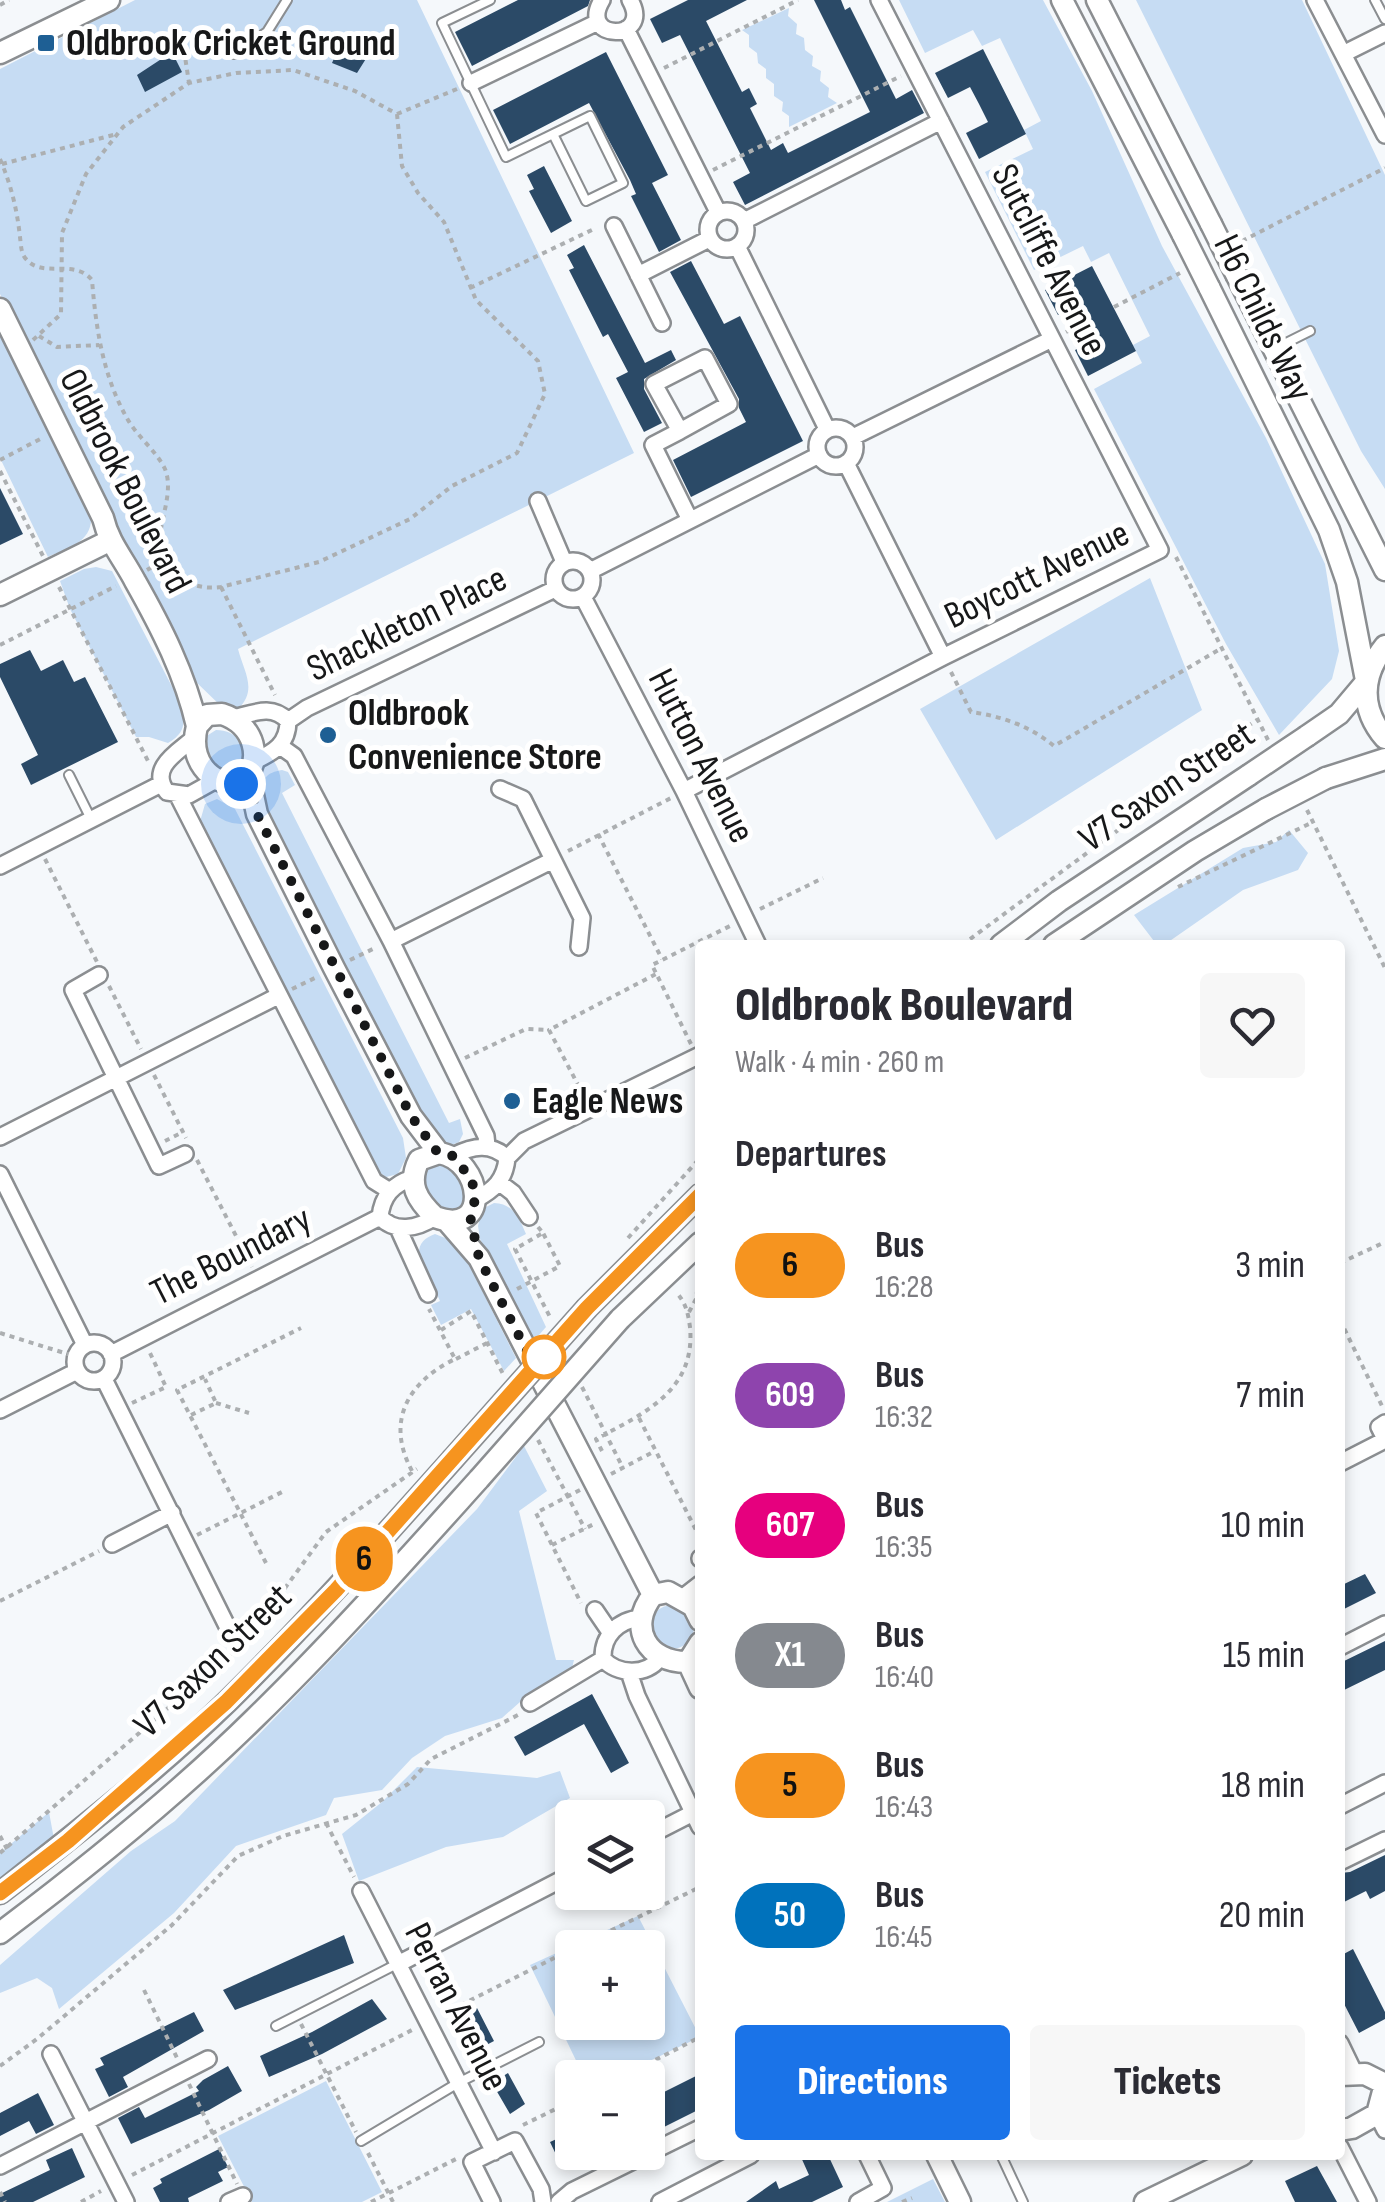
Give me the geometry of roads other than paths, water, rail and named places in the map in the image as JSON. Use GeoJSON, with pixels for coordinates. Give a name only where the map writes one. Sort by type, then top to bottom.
{"type":"FeatureCollection","features":[{"type":"Feature","properties":{"kind":"street"},"geometry":{"type":"LineString","coordinates":[[0,53],[109,0]]}},
{"type":"Feature","properties":{"kind":"street"},"geometry":{"type":"LineString","coordinates":[[602,0],[596,12],[598,22],[610,32],[626,30],[634,19],[637,2]]}},
{"type":"Feature","properties":{"kind":"street","name":"Sutcliffe Avenue"},"geometry":{"type":"LineString","coordinates":[[880,0],[1160,550]]}},
{"type":"Feature","properties":{"kind":"street","name":"H6 Childs Way"},"geometry":{"type":"LineString","coordinates":[[1062,0],[1329,530],[1347,582],[1366,681],[1366,704],[1374,725],[1385,738]]}},
{"type":"Feature","properties":{"kind":"street","name":"H6 Childs Way"},"geometry":{"type":"LineString","coordinates":[[1097,0],[1385,570]]}},
{"type":"Feature","properties":{"kind":"street"},"geometry":{"type":"LineString","coordinates":[[1316,0],[1385,135]]}},
{"type":"Feature","properties":{"kind":"street"},"geometry":{"type":"LineString","coordinates":[[470,84],[598,22]]}},
{"type":"Feature","properties":{"kind":"street"},"geometry":{"type":"LineString","coordinates":[[626,30],[718,212]]}},
{"type":"Feature","properties":{"kind":"street"},"geometry":{"type":"LineString","coordinates":[[1343,54],[1385,33]]}},
{"type":"Feature","properties":{"kind":"street"},"geometry":{"type":"LineString","coordinates":[[744,221],[942,122]]}},
{"type":"Feature","properties":{"kind":"street"},"geometry":{"type":"LineString","coordinates":[[718,212],[735,212],[744,221],[745,235],[736,246],[721,248],[709,239],[708,226],[718,212]]}},
{"type":"Feature","properties":{"kind":"street"},"geometry":{"type":"LineString","coordinates":[[614,226],[662,323]]}},
{"type":"Feature","properties":{"kind":"street"},"geometry":{"type":"LineString","coordinates":[[638,275],[709,239]]}},
{"type":"Feature","properties":{"kind":"street"},"geometry":{"type":"LineString","coordinates":[[736,246],[828,429]]}},
{"type":"Feature","properties":{"kind":"street","name":"Oldbrook Boulevard"},"geometry":{"type":"LineString","coordinates":[[0,309],[103,518],[109,540],[134,578],[188,683],[196,755],[203,769],[257,814]]}},
{"type":"Feature","properties":{"kind":"street"},"geometry":{"type":"LineString","coordinates":[[853,438],[1052,339]]}},
{"type":"Feature","properties":{"kind":"street"},"geometry":{"type":"LineString","coordinates":[[680,431],[654,384],[705,358],[728,404],[680,431],[653,445],[690,520]]}},
{"type":"Feature","properties":{"kind":"street"},"geometry":{"type":"LineString","coordinates":[[842,428],[853,438],[855,452],[846,463],[830,465],[818,455],[818,440],[828,429],[842,428]]}},
{"type":"Feature","properties":{"kind":"street"},"geometry":{"type":"LineString","coordinates":[[590,571],[818,455]]}},
{"type":"Feature","properties":{"kind":"street","name":"Boycott Avenue"},"geometry":{"type":"LineString","coordinates":[[846,463],[943,657]]}},
{"type":"Feature","properties":{"kind":"street"},"geometry":{"type":"LineString","coordinates":[[538,500],[564,562]]}},
{"type":"Feature","properties":{"kind":"street"},"geometry":{"type":"LineString","coordinates":[[0,595],[109,540]]}},
{"type":"Feature","properties":{"kind":"street","name":"Boycott Avenue"},"geometry":{"type":"LineString","coordinates":[[684,791],[1160,550]]}},
{"type":"Feature","properties":{"kind":"street"},"geometry":{"type":"LineString","coordinates":[[564,562],[580,562],[590,571],[592,585],[583,596],[567,598],[555,588],[554,574],[564,562]]}},
{"type":"Feature","properties":{"kind":"street","name":"Shackleton Place"},"geometry":{"type":"LineString","coordinates":[[288,721],[307,708],[555,588]]}},
{"type":"Feature","properties":{"kind":"street","name":"Hutton Avenue"},"geometry":{"type":"LineString","coordinates":[[583,596],[756,940]]}},
{"type":"Feature","properties":{"kind":"street","name":"V7 Saxon Street"},"geometry":{"type":"LineString","coordinates":[[1008,940],[1059,901],[1339,714],[1366,681],[1385,646]]}},
{"type":"Feature","properties":{"kind":"street","name":"Oldbrook Boulevard"},"geometry":{"type":"LineString","coordinates":[[188,683],[251,738],[257,814],[431,1162],[472,1180],[479,1258]]}},
{"type":"Feature","properties":{"kind":"street"},"geometry":{"type":"LineString","coordinates":[[0,866],[154,788],[165,763],[207,715],[265,710],[280,712],[288,721],[286,738],[252,768],[241,784],[221,782],[178,796],[154,788]]}},
{"type":"Feature","properties":{"kind":"street"},"geometry":{"type":"LineString","coordinates":[[280,746],[294,756],[390,941],[486,1136],[487,1146]]}},
{"type":"Feature","properties":{"kind":"street","name":"V7 Saxon Street"},"geometry":{"type":"LineString","coordinates":[[1062,940],[1266,809],[1326,778],[1385,760]]}},
{"type":"Feature","properties":{"kind":"street"},"geometry":{"type":"LineString","coordinates":[[500,789],[523,800],[582,918],[580,947]]}},
{"type":"Feature","properties":{"kind":"street"},"geometry":{"type":"LineString","coordinates":[[178,796],[374,1181],[390,1191]]}},
{"type":"Feature","properties":{"kind":"street"},"geometry":{"type":"LineString","coordinates":[[390,941],[553,860]]}},
{"type":"Feature","properties":{"kind":"street"},"geometry":{"type":"LineString","coordinates":[[98,976],[73,990],[159,1166],[188,1148]]}},
{"type":"Feature","properties":{"kind":"street"},"geometry":{"type":"LineString","coordinates":[[0,1137],[278,996]]}},
{"type":"Feature","properties":{"kind":"street"},"geometry":{"type":"LineString","coordinates":[[507,1158],[498,1149],[487,1146],[431,1162],[390,1191],[382,1201],[380,1217],[387,1225],[398,1228],[441,1219],[460,1221],[500,1182],[506,1173],[507,1158],[524,1141],[695,1058]]}},
{"type":"Feature","properties":{"kind":"street","name":"Oldbrook Boulevard"},"geometry":{"type":"LineString","coordinates":[[431,1162],[414,1192],[479,1258],[653,1594]]}},
{"type":"Feature","properties":{"kind":"street"},"geometry":{"type":"LineString","coordinates":[[0,1174],[79,1357],[85,1380],[104,1379],[112,1370],[112,1354],[97,1343],[79,1357],[0,1410]]}},
{"type":"Feature","properties":{"kind":"street"},"geometry":{"type":"LineString","coordinates":[[500,1182],[529,1217]]}},
{"type":"Feature","properties":{"kind":"street","name":"V7 Saxon Street"},"geometry":{"type":"LineString","coordinates":[[0,1893],[68,1841],[226,1702],[336,1590],[587,1308],[695,1200]]}},
{"type":"Feature","properties":{"kind":"street","name":"The Boundary"},"geometry":{"type":"LineString","coordinates":[[112,1354],[380,1217]]}},
{"type":"Feature","properties":{"kind":"street"},"geometry":{"type":"LineString","coordinates":[[398,1228],[428,1294]]}},
{"type":"Feature","properties":{"kind":"street","name":"V7 Saxon Street"},"geometry":{"type":"LineString","coordinates":[[0,1933],[88,1866],[254,1719],[360,1612],[620,1320],[695,1247]]}},
{"type":"Feature","properties":{"kind":"street"},"geometry":{"type":"LineString","coordinates":[[104,1379],[228,1628]]}},
{"type":"Feature","properties":{"kind":"street"},"geometry":{"type":"LineString","coordinates":[[1345,1460],[1385,1440],[1378,1427],[1385,1423]]}},
{"type":"Feature","properties":{"kind":"street"},"geometry":{"type":"LineString","coordinates":[[112,1544],[172,1513]]}},
{"type":"Feature","properties":{"kind":"street"},"geometry":{"type":"LineString","coordinates":[[682,1598],[695,1588]]}},
{"type":"Feature","properties":{"kind":"street"},"geometry":{"type":"LineString","coordinates":[[688,1662],[660,1658],[642,1633],[641,1618],[653,1594],[668,1592],[682,1598],[695,1611]]}},
{"type":"Feature","properties":{"kind":"street"},"geometry":{"type":"LineString","coordinates":[[589,1608],[610,1632]]}},
{"type":"Feature","properties":{"kind":"street"},"geometry":{"type":"LineString","coordinates":[[641,1618],[628,1619],[610,1632],[602,1647],[603,1660],[613,1670],[630,1672],[654,1666],[660,1658]]}},
{"type":"Feature","properties":{"kind":"street"},"geometry":{"type":"LineString","coordinates":[[1345,1644],[1385,1624]]}},
{"type":"Feature","properties":{"kind":"street"},"geometry":{"type":"LineString","coordinates":[[688,1662],[695,1651]]}},
{"type":"Feature","properties":{"kind":"street"},"geometry":{"type":"LineString","coordinates":[[530,1703],[603,1660]]}},
{"type":"Feature","properties":{"kind":"street"},"geometry":{"type":"LineString","coordinates":[[688,1662],[695,1677]]}},
{"type":"Feature","properties":{"kind":"street"},"geometry":{"type":"LineString","coordinates":[[630,1672],[637,1696],[695,1818]]}},
{"type":"Feature","properties":{"kind":"street"},"geometry":{"type":"LineString","coordinates":[[1345,1803],[1385,1783]]}},
{"type":"Feature","properties":{"kind":"street"},"geometry":{"type":"LineString","coordinates":[[665,1830],[695,1820]]}},
{"type":"Feature","properties":{"kind":"street"},"geometry":{"type":"LineString","coordinates":[[1345,1860],[1385,1840]]}},
{"type":"Feature","properties":{"kind":"street"},"geometry":{"type":"LineString","coordinates":[[398,1964],[555,1883]]}},
{"type":"Feature","properties":{"kind":"street","name":"Perran Avenue"},"geometry":{"type":"LineString","coordinates":[[360,1890],[494,2152]]}},
{"type":"Feature","properties":{"kind":"street"},"geometry":{"type":"LineString","coordinates":[[51,2054],[126,2202]]}},
{"type":"Feature","properties":{"kind":"street"},"geometry":{"type":"LineString","coordinates":[[0,2166],[208,2059]]}},
{"type":"Feature","properties":{"kind":"street"},"geometry":{"type":"LineString","coordinates":[[1345,2129],[1381,2122],[1385,2084],[1347,2074]]}},
{"type":"Feature","properties":{"kind":"street"},"geometry":{"type":"LineString","coordinates":[[559,2202],[572,2191],[695,2130]]}},
{"type":"Feature","properties":{"kind":"street","name":"Perran Avenue"},"geometry":{"type":"LineString","coordinates":[[492,2202],[472,2162],[515,2140],[541,2189],[543,2202]]}},
{"type":"Feature","properties":{"kind":"street"},"geometry":{"type":"LineString","coordinates":[[1345,2157],[1368,2202]]}},
{"type":"Feature","properties":{"kind":"street"},"geometry":{"type":"LineString","coordinates":[[660,2202],[741,2160]]}},
{"type":"Feature","properties":{"kind":"street"},"geometry":{"type":"LineString","coordinates":[[858,2202],[883,2188],[869,2160]]}},
{"type":"Feature","properties":{"kind":"street"},"geometry":{"type":"LineString","coordinates":[[939,2160],[960,2202]]}},
{"type":"Feature","properties":{"kind":"street"},"geometry":{"type":"LineString","coordinates":[[1146,2202],[1232,2160]]}},
{"type":"Feature","properties":{"kind":"lane"},"geometry":{"type":"LineString","coordinates":[[234,54],[268,32],[287,0]]}},
{"type":"Feature","properties":{"kind":"lane"},"geometry":{"type":"LineString","coordinates":[[1376,0],[1385,19]]}},
{"type":"Feature","properties":{"kind":"lane"},"geometry":{"type":"LineString","coordinates":[[485,1],[442,24],[506,157],[553,134],[590,116],[623,183],[586,201],[553,134]]}},
{"type":"Feature","properties":{"kind":"lane"},"geometry":{"type":"LineString","coordinates":[[1274,350],[1310,331]]}},
{"type":"Feature","properties":{"kind":"lane"},"geometry":{"type":"LineString","coordinates":[[69,775],[92,820]]}},
{"type":"Feature","properties":{"kind":"lane"},"geometry":{"type":"LineString","coordinates":[[276,2026],[398,1964]]}},
{"type":"Feature","properties":{"kind":"lane"},"geometry":{"type":"LineString","coordinates":[[361,2141],[539,2042]]}},
{"type":"Feature","properties":{"kind":"lane"},"geometry":{"type":"LineString","coordinates":[[1003,2160],[1023,2202]]}},
{"type":"Feature","properties":{"kind":"place","name":"Oldbrook Cricket Ground"},"geometry":{"type":"Point","coordinates":[46,43]}},
{"type":"Feature","properties":{"kind":"place","name":"Oldbrook Convenience Store"},"geometry":{"type":"Point","coordinates":[328,735]}},
{"type":"Feature","properties":{"kind":"place","name":"Eagle News"},"geometry":{"type":"Point","coordinates":[512,1101]}}]}
